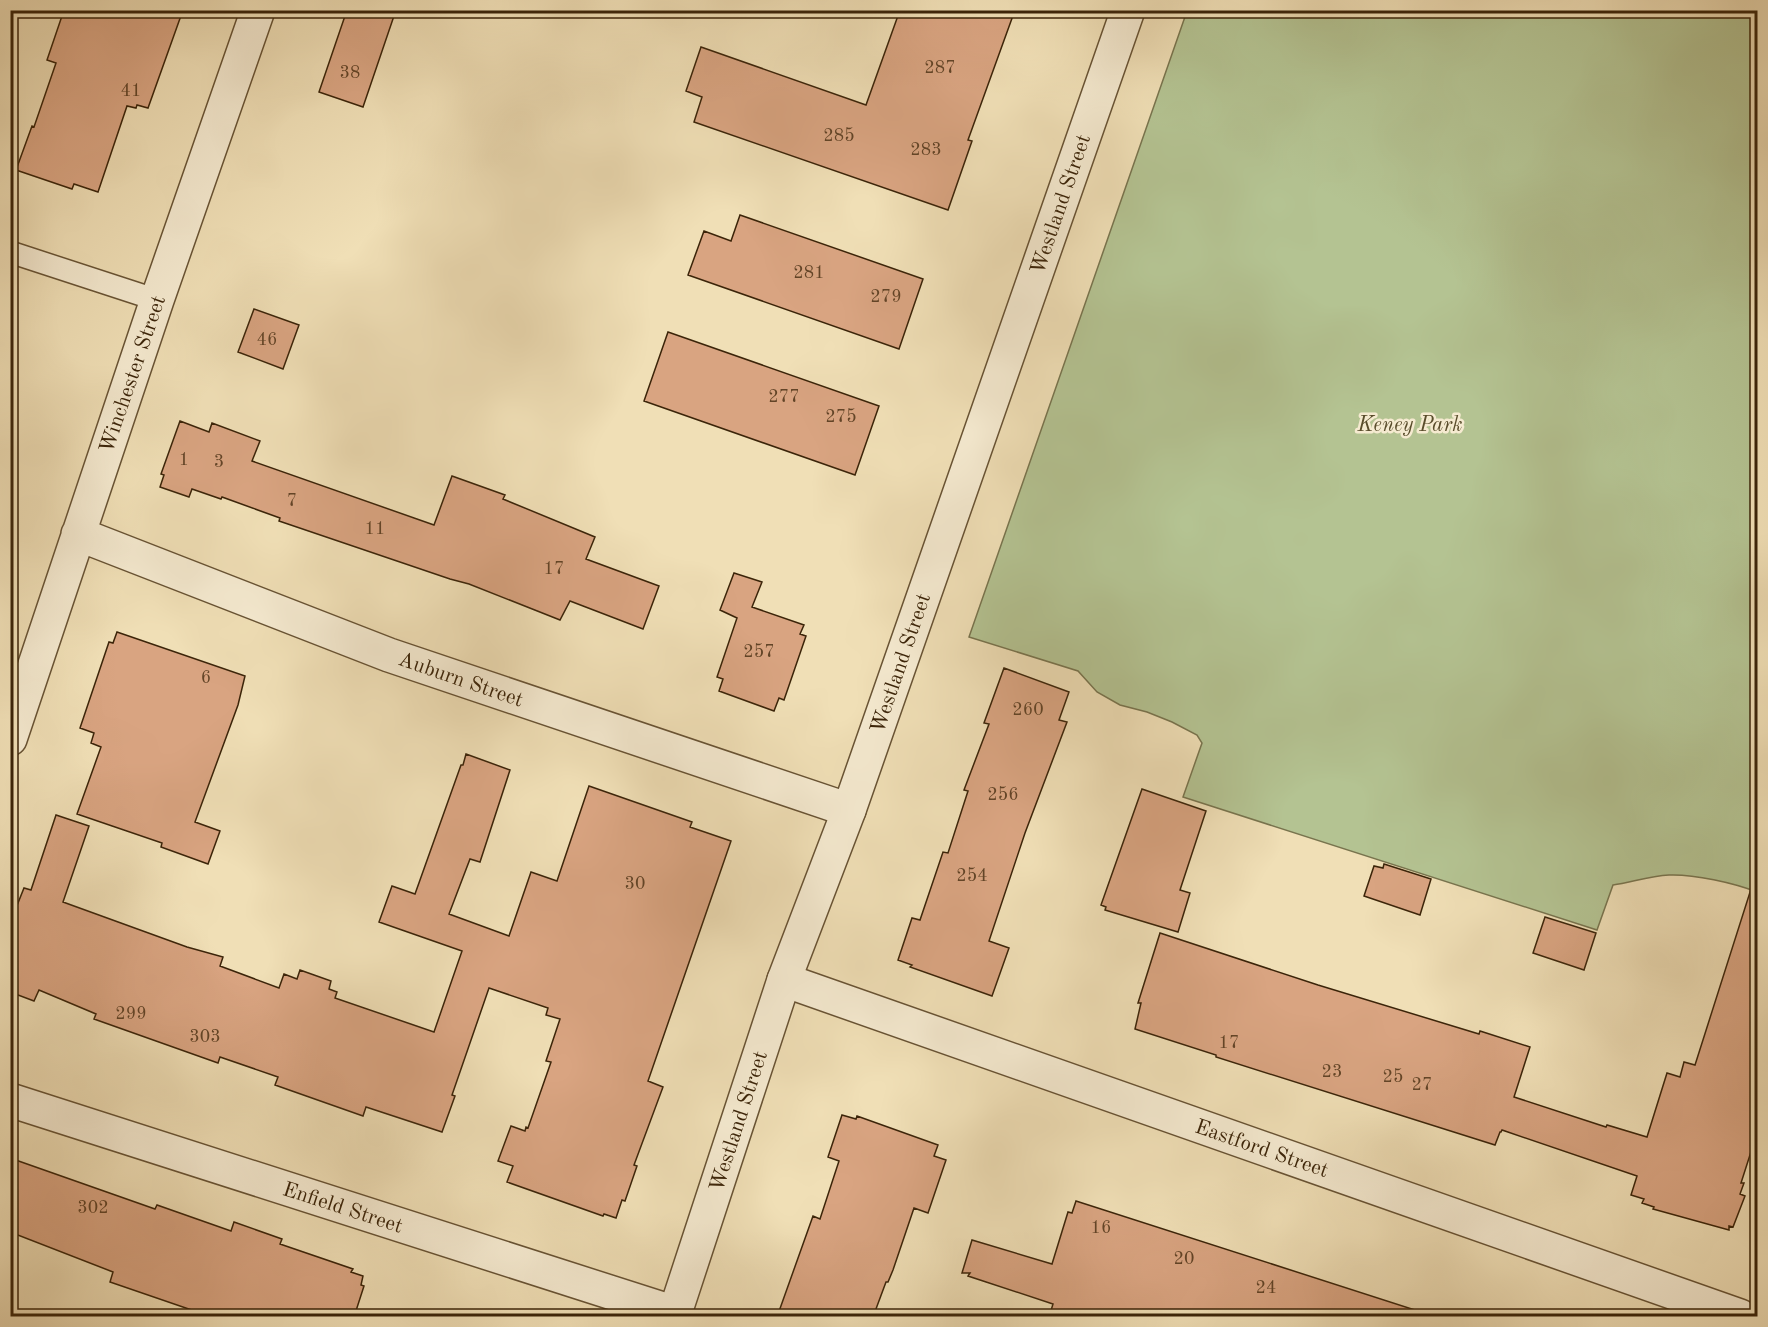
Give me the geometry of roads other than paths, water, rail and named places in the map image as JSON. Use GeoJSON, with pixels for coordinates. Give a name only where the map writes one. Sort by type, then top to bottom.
{"type":"FeatureCollection","features":[{"type":"Feature","properties":{"kind":"street","name":"Winchester Street"},"geometry":{"type":"LineString","coordinates":[[10,739],[157,300],[258,10]]}},
{"type":"Feature","properties":{"kind":"street","name":"Westland Street"},"geometry":{"type":"LineString","coordinates":[[675,1315],[784,980],[849,810],[1128,10]]}},
{"type":"Feature","properties":{"kind":"street","name":"Auburn Street"},"geometry":{"type":"LineString","coordinates":[[78,534],[389,655],[849,810]]}},
{"type":"Feature","properties":{"kind":"street","name":"Eastford Street"},"geometry":{"type":"LineString","coordinates":[[784,980],[1740,1317]]}},
{"type":"Feature","properties":{"kind":"street","name":"Enfield Street"},"geometry":{"type":"LineString","coordinates":[[10,1100],[675,1315]]}},
{"type":"Feature","properties":{"kind":"lane"},"geometry":{"type":"LineString","coordinates":[[10,252],[157,300]]}},
{"type":"Feature","properties":{"kind":"park label","name":"Keney Park"},"geometry":{"type":"Point","coordinates":[1410,424]}}]}
